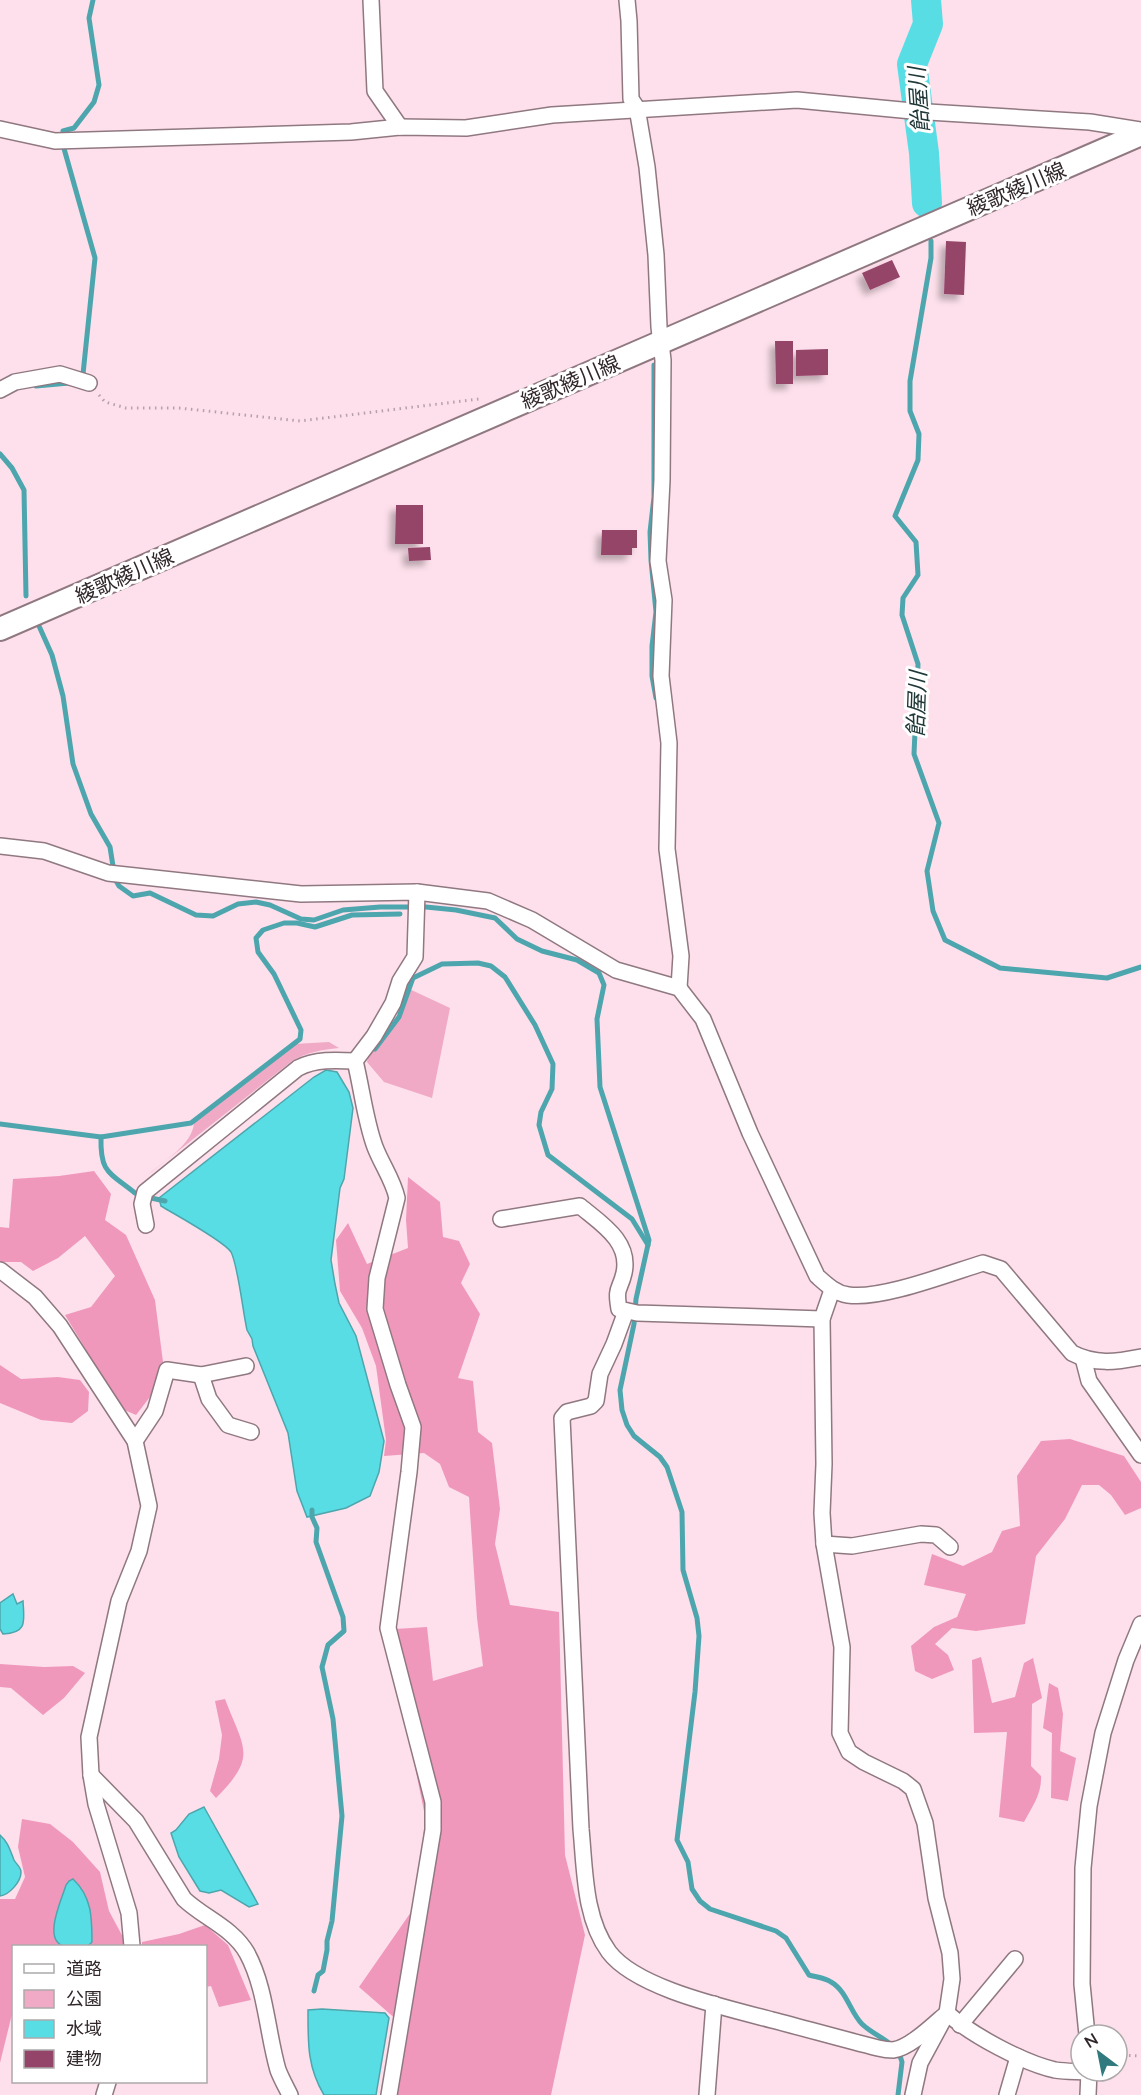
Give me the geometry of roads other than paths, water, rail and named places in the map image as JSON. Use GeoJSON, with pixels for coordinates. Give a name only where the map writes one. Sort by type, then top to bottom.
{"type":"FeatureCollection","features":[{"type":"Feature","properties":{"kind":"main road","name":"綾歌綾川線"},"geometry":{"type":"LineString","coordinates":[[0,629],[1141,134]]}},
{"type":"Feature","properties":{"kind":"street"},"geometry":{"type":"LineString","coordinates":[[372,0],[375,91],[400,127]]}},
{"type":"Feature","properties":{"kind":"street"},"geometry":{"type":"LineString","coordinates":[[627,0],[631,99],[638,108],[647,167],[663,360],[662,480],[658,561],[664,600],[661,676],[669,743],[667,849],[681,956],[679,988]]}},
{"type":"Feature","properties":{"kind":"street"},"geometry":{"type":"LineString","coordinates":[[0,129],[55,141],[351,132],[400,127],[465,128],[552,115],[797,100],[912,111],[1090,122],[1141,129]]}},
{"type":"Feature","properties":{"kind":"street"},"geometry":{"type":"LineString","coordinates":[[0,390],[15,382],[60,374],[82,381]]}},
{"type":"Feature","properties":{"kind":"street"},"geometry":{"type":"LineString","coordinates":[[0,846],[44,851],[113,873],[301,894],[417,902],[488,901],[532,920],[616,970],[679,988],[703,1019],[750,1133],[817,1276],[832,1290],[848,1295],[893,1291],[983,1263],[991,1264],[1001,1269],[1072,1353],[1102,1363],[1141,1357]]}},
{"type":"Feature","properties":{"kind":"street"},"geometry":{"type":"LineString","coordinates":[[389,2095],[433,1830],[433,1802],[388,1628],[413,1426],[375,1309],[377,1278],[397,1198],[370,1131],[356,1061],[374,1036],[393,1003],[400,981],[416,957],[417,902]]}},
{"type":"Feature","properties":{"kind":"street"},"geometry":{"type":"LineString","coordinates":[[146,1226],[142,1204],[145,1192],[298,1068],[305,1064],[333,1060],[356,1061]]}},
{"type":"Feature","properties":{"kind":"street"},"geometry":{"type":"LineString","coordinates":[[501,1219],[580,1206],[613,1234],[624,1253],[624,1272],[616,1292],[619,1309],[632,1312],[822,1319]]}},
{"type":"Feature","properties":{"kind":"street"},"geometry":{"type":"LineString","coordinates":[[0,1270],[35,1298],[60,1326],[135,1441],[149,1506],[139,1551],[119,1601],[89,1737],[91,1775],[96,1804],[129,1913],[132,1945]]}},
{"type":"Feature","properties":{"kind":"street"},"geometry":{"type":"LineString","coordinates":[[832,1290],[822,1319],[824,1464],[822,1513],[824,1544],[842,1647],[840,1733],[849,1752],[903,1781],[913,1789],[925,1823],[936,1898],[950,1953],[952,1979],[947,2013],[920,2063],[913,2095]]}},
{"type":"Feature","properties":{"kind":"street"},"geometry":{"type":"LineString","coordinates":[[632,1312],[600,1374],[596,1401],[591,1406],[567,1412],[562,1418],[581,1830],[591,1915],[610,1953],[632,1972],[657,1984],[714,2004],[878,2048],[895,2049],[917,2037],[947,2013]]}},
{"type":"Feature","properties":{"kind":"street"},"geometry":{"type":"LineString","coordinates":[[1083,1358],[1089,1381],[1141,1455]]}},
{"type":"Feature","properties":{"kind":"street"},"geometry":{"type":"LineString","coordinates":[[135,1441],[155,1411],[167,1370],[201,1375],[246,1366]]}},
{"type":"Feature","properties":{"kind":"street"},"geometry":{"type":"LineString","coordinates":[[201,1375],[209,1399],[228,1425],[251,1432]]}},
{"type":"Feature","properties":{"kind":"street"},"geometry":{"type":"LineString","coordinates":[[824,1544],[852,1546],[921,1534],[936,1535],[950,1547]]}},
{"type":"Feature","properties":{"kind":"street"},"geometry":{"type":"LineString","coordinates":[[1086,2023],[1082,1984],[1083,1868],[1089,1806],[1103,1733],[1126,1660],[1141,1624]]}},
{"type":"Feature","properties":{"kind":"street"},"geometry":{"type":"LineString","coordinates":[[91,1775],[136,1821],[184,1899],[194,1909],[232,1934],[247,1953],[258,1981],[279,2072],[290,2095]]}},
{"type":"Feature","properties":{"kind":"street"},"geometry":{"type":"LineString","coordinates":[[960,2025],[1015,1959]]}},
{"type":"Feature","properties":{"kind":"street"},"geometry":{"type":"LineString","coordinates":[[707,2095],[714,2004]]}},
{"type":"Feature","properties":{"kind":"street"},"geometry":{"type":"LineString","coordinates":[[947,2013],[960,2025],[1018,2057],[1056,2070],[1069,2071]]}},
{"type":"Feature","properties":{"kind":"street"},"geometry":{"type":"LineString","coordinates":[[1007,2095],[1018,2057]]}},
{"type":"Feature","properties":{"kind":"water"},"geometry":{"type":"Polygon","coordinates":[[[326,1070],[337,1072],[349,1092],[353,1108],[331,1260],[339,1303],[356,1336],[384,1441],[379,1472],[370,1496],[346,1508],[307,1517],[297,1491],[288,1433],[247,1330],[234,1258],[227,1247],[161,1206],[159,1198],[326,1070]]]}},
{"type":"Feature","properties":{"kind":"water"},"geometry":{"type":"Polygon","coordinates":[[[13,1594],[17,1604],[23,1601],[23,1625],[17,1631],[3,1634],[0,1629],[0,1603],[13,1594]]]}},
{"type":"Feature","properties":{"kind":"water"},"geometry":{"type":"Polygon","coordinates":[[[204,1807],[258,1904],[249,1907],[221,1890],[209,1893],[200,1891],[179,1857],[171,1833],[189,1814],[204,1807]]]}},
{"type":"Feature","properties":{"kind":"water"},"geometry":{"type":"Polygon","coordinates":[[[0,1835],[7,1843],[21,1872],[14,1887],[0,1896],[0,1835]]]}},
{"type":"Feature","properties":{"kind":"water"},"geometry":{"type":"Polygon","coordinates":[[[73,1879],[79,1886],[90,1908],[92,1942],[89,1945],[62,1945],[54,1936],[55,1918],[69,1881],[73,1879]]]}},
{"type":"Feature","properties":{"kind":"water"},"geometry":{"type":"Polygon","coordinates":[[[308,2010],[385,2013],[389,2018],[376,2095],[324,2095],[311,2064],[308,2033],[308,2010]]]}},
{"type":"Feature","properties":{"kind":"waterway"},"geometry":{"type":"LineString","coordinates":[[63,131],[74,128],[94,102],[99,85],[89,18],[93,0]]}},
{"type":"Feature","properties":{"kind":"waterway","name":"飴屋川"},"geometry":{"type":"LineString","coordinates":[[926,0],[928,24],[912,64],[924,153],[927,203]]}},
{"type":"Feature","properties":{"kind":"waterway"},"geometry":{"type":"LineString","coordinates":[[63,145],[95,258],[83,374],[79,378]]}},
{"type":"Feature","properties":{"kind":"waterway","name":"飴屋川"},"geometry":{"type":"LineString","coordinates":[[931,241],[931,258],[910,381],[910,411],[919,434],[918,460],[895,516],[916,542],[918,575],[903,598],[902,615],[918,664],[914,754],[939,823],[927,871],[933,911],[945,940],[1000,968],[1107,978],[1141,967]]}},
{"type":"Feature","properties":{"kind":"waterway"},"geometry":{"type":"LineString","coordinates":[[654,365],[654,497],[650,532],[656,612],[652,646],[652,676],[656,698]]}},
{"type":"Feature","properties":{"kind":"waterway"},"geometry":{"type":"LineString","coordinates":[[36,386],[69,383]]}},
{"type":"Feature","properties":{"kind":"waterway"},"geometry":{"type":"LineString","coordinates":[[0,454],[12,468],[24,490],[26,596]]}},
{"type":"Feature","properties":{"kind":"waterway"},"geometry":{"type":"LineString","coordinates":[[39,626],[52,655],[63,696],[73,764],[91,814],[110,847],[115,879],[119,886],[133,896],[150,893],[196,915],[213,916],[238,904],[256,902],[270,905],[301,919],[314,920],[343,910],[380,907],[426,907],[456,910],[495,918],[517,939],[542,951],[577,960],[599,973],[604,985],[597,1019],[600,1087],[649,1240],[620,1390],[622,1410],[634,1436],[660,1457],[667,1467],[682,1512],[683,1570],[697,1618],[699,1636],[695,1692],[677,1840],[688,1862],[692,1889],[700,1901],[710,1909],[776,1931],[786,1938],[809,1975],[826,1979],[836,1986],[862,2024],[891,2044],[902,2062],[898,2095]]}},
{"type":"Feature","properties":{"kind":"waterway"},"geometry":{"type":"LineString","coordinates":[[0,1124],[101,1137],[191,1123],[300,1039],[301,1030],[274,974],[258,952],[256,938],[263,930],[284,923],[315,927],[352,915],[400,914]]}},
{"type":"Feature","properties":{"kind":"waterway"},"geometry":{"type":"LineString","coordinates":[[375,1049],[399,1017],[413,978],[442,964],[478,963],[491,966],[505,977],[535,1025],[553,1064],[552,1089],[541,1112],[539,1125],[548,1155],[632,1219],[648,1245]]}},
{"type":"Feature","properties":{"kind":"waterway"},"geometry":{"type":"LineString","coordinates":[[101,1137],[104,1165],[113,1176],[135,1193]]}},
{"type":"Feature","properties":{"kind":"waterway"},"geometry":{"type":"LineString","coordinates":[[151,1198],[165,1201]]}},
{"type":"Feature","properties":{"kind":"waterway"},"geometry":{"type":"LineString","coordinates":[[312,1510],[312,1517],[317,1528],[316,1542],[343,1617],[344,1631],[328,1645],[322,1667],[333,1719],[342,1816],[332,1921],[323,1971],[318,1975],[314,1991]]}}]}
